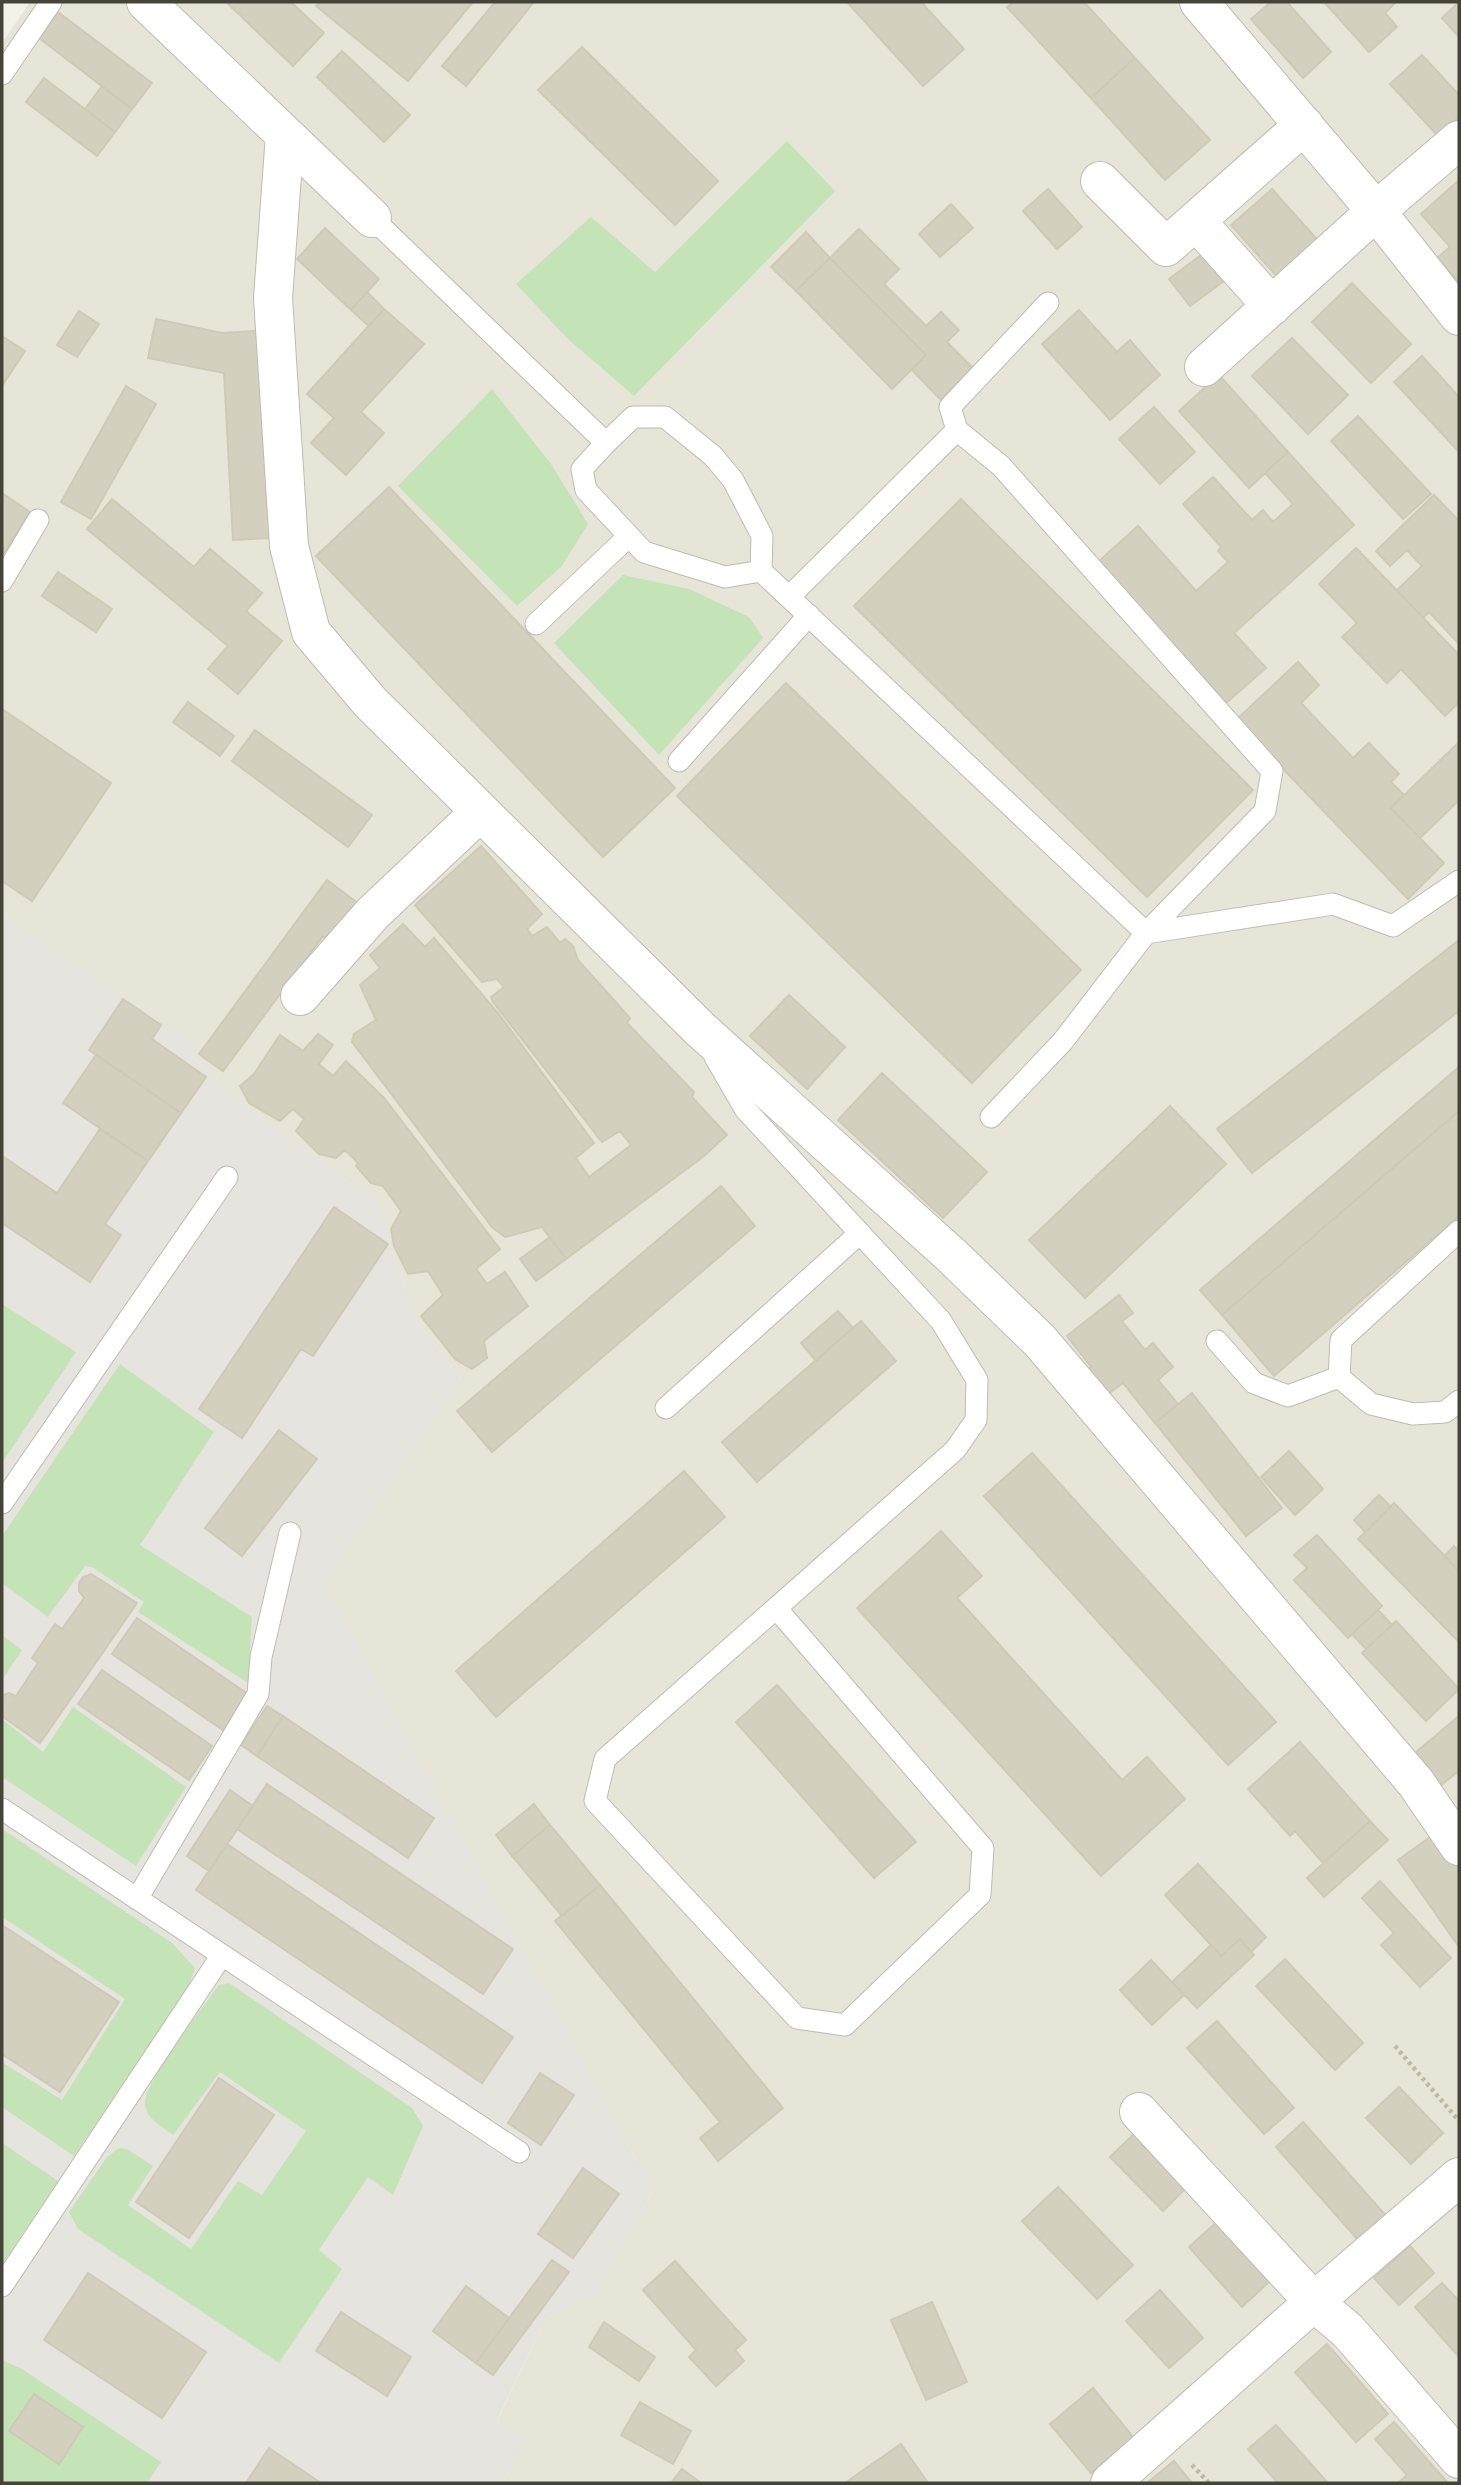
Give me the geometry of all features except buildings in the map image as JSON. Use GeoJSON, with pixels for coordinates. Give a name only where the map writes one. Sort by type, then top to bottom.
{"type":"FeatureCollection","features":[{"type":"Feature","properties":{"kind":"street"},"geometry":{"type":"LineString","coordinates":[[146,2],[372,218]]}},
{"type":"Feature","properties":{"kind":"street"},"geometry":{"type":"LineString","coordinates":[[1199,2],[1376,211],[1459,316]]}},
{"type":"Feature","properties":{"kind":"street"},"geometry":{"type":"LineString","coordinates":[[1100,181],[1166,247],[1304,125]]}},
{"type":"Feature","properties":{"kind":"street"},"geometry":{"type":"LineString","coordinates":[[285,135],[273,298],[289,546],[311,632],[370,702],[701,1030],[951,1255],[1040,1341],[1416,1783],[1459,1846]]}},
{"type":"Feature","properties":{"kind":"street"},"geometry":{"type":"LineString","coordinates":[[1204,368],[1376,211],[1459,140]]}},
{"type":"Feature","properties":{"kind":"street"},"geometry":{"type":"LineString","coordinates":[[1196,221],[1272,306]]}},
{"type":"Feature","properties":{"kind":"street"},"geometry":{"type":"LineString","coordinates":[[300,996],[373,913],[480,812]]}},
{"type":"Feature","properties":{"kind":"street"},"geometry":{"type":"LineString","coordinates":[[1139,2112],[1314,2302],[1348,2331],[1459,2459]]}},
{"type":"Feature","properties":{"kind":"street"},"geometry":{"type":"LineString","coordinates":[[1110,2483],[1459,2177]]}},
{"type":"Feature","properties":{"kind":"lane"},"geometry":{"type":"LineString","coordinates":[[2,74],[51,2]]}},
{"type":"Feature","properties":{"kind":"lane"},"geometry":{"type":"LineString","coordinates":[[372,218],[606,443]]}},
{"type":"Feature","properties":{"kind":"lane"},"geometry":{"type":"LineString","coordinates":[[991,1117],[1063,1041],[1146,933],[1265,811],[1272,771],[1001,466],[957,430],[950,407],[1048,303]]}},
{"type":"Feature","properties":{"kind":"lane"},"geometry":{"type":"LineString","coordinates":[[761,571],[725,577],[644,552],[586,490],[583,469],[634,417],[665,417],[713,456],[733,480],[762,536],[761,571],[1146,933]]}},
{"type":"Feature","properties":{"kind":"lane"},"geometry":{"type":"LineString","coordinates":[[789,597],[957,430]]}},
{"type":"Feature","properties":{"kind":"lane"},"geometry":{"type":"LineString","coordinates":[[2,581],[38,520]]}},
{"type":"Feature","properties":{"kind":"lane"},"geometry":{"type":"LineString","coordinates":[[536,624],[629,536]]}},
{"type":"Feature","properties":{"kind":"lane"},"geometry":{"type":"LineString","coordinates":[[679,761],[809,615]]}},
{"type":"Feature","properties":{"kind":"lane"},"geometry":{"type":"LineString","coordinates":[[1146,933],[1333,904],[1393,926],[1459,881]]}},
{"type":"Feature","properties":{"kind":"lane"},"geometry":{"type":"LineString","coordinates":[[701,1030],[745,1109],[941,1321],[977,1380],[976,1420],[955,1450],[776,1608],[605,1759],[595,1801],[797,2018],[845,2025],[980,1895],[982,1848],[776,1608]]}},
{"type":"Feature","properties":{"kind":"lane"},"geometry":{"type":"LineString","coordinates":[[2,1503],[227,1177]]}},
{"type":"Feature","properties":{"kind":"lane"},"geometry":{"type":"LineString","coordinates":[[1339,1377],[1341,1340],[1459,1231]]}},
{"type":"Feature","properties":{"kind":"lane"},"geometry":{"type":"LineString","coordinates":[[666,1408],[860,1233]]}},
{"type":"Feature","properties":{"kind":"lane"},"geometry":{"type":"LineString","coordinates":[[1217,1341],[1254,1383],[1288,1396],[1339,1377]]}},
{"type":"Feature","properties":{"kind":"lane"},"geometry":{"type":"LineString","coordinates":[[1339,1377],[1371,1404],[1413,1414],[1445,1412],[1459,1401]]}},
{"type":"Feature","properties":{"kind":"lane"},"geometry":{"type":"LineString","coordinates":[[137,1899],[258,1694],[261,1657],[290,1533]]}},
{"type":"Feature","properties":{"kind":"lane"},"geometry":{"type":"LineString","coordinates":[[2,1809],[519,2152]]}},
{"type":"Feature","properties":{"kind":"lane"},"geometry":{"type":"LineString","coordinates":[[2,2286],[222,1955]]}},
{"type":"Feature","properties":{"kind":"path"},"geometry":{"type":"LineString","coordinates":[[1395,2046],[1459,2121]]}},
{"type":"Feature","properties":{"kind":"shaded area"},"geometry":{"type":"Polygon","coordinates":[[[30,2],[1459,2],[1459,2483],[503,2483],[526,2437],[497,2421],[546,2318],[594,2294],[653,2191],[322,1584],[461,1378],[417,1322],[391,1250],[380,1205],[236,1099],[192,1056],[193,1045],[2,915],[2,43],[30,2]]]}},
{"type":"Feature","properties":{"kind":"shaded area"},"geometry":{"type":"Polygon","coordinates":[[[2,915],[194,1045],[192,1056],[236,1099],[380,1205],[391,1250],[417,1322],[461,1378],[323,1584],[653,2191],[594,2295],[546,2318],[497,2420],[526,2437],[503,2483],[2,2483],[2,915]]]}},
{"type":"Feature","properties":{"kind":"green space"},"geometry":{"type":"Polygon","coordinates":[[[787,141],[835,191],[634,396],[567,338],[516,284],[591,217],[655,272],[787,141]]]}},
{"type":"Feature","properties":{"kind":"green space"},"geometry":{"type":"Polygon","coordinates":[[[492,389],[551,464],[588,524],[562,566],[517,606],[398,486],[492,389]]]}},
{"type":"Feature","properties":{"kind":"green space"},"geometry":{"type":"Polygon","coordinates":[[[623,575],[689,589],[749,617],[763,638],[659,755],[554,643],[623,575]]]}},
{"type":"Feature","properties":{"kind":"green space"},"geometry":{"type":"Polygon","coordinates":[[[2,1304],[76,1352],[2,1463],[2,1304]]]}},
{"type":"Feature","properties":{"kind":"green space"},"geometry":{"type":"Polygon","coordinates":[[[120,1364],[214,1432],[140,1545],[252,1617],[248,1683],[138,1612],[144,1602],[92,1567],[85,1566],[48,1617],[2,1583],[2,1536],[120,1364]]]}},
{"type":"Feature","properties":{"kind":"green space"},"geometry":{"type":"Polygon","coordinates":[[[2,1635],[22,1650],[2,1680],[2,1635]]]}},
{"type":"Feature","properties":{"kind":"green space"},"geometry":{"type":"Polygon","coordinates":[[[73,1707],[186,1787],[136,1866],[2,1777],[2,1719],[43,1752],[73,1707]]]}},
{"type":"Feature","properties":{"kind":"green space"},"geometry":{"type":"Polygon","coordinates":[[[2,1829],[172,1943],[195,1968],[188,1988],[74,2156],[2,2107],[2,2062],[62,2100],[125,1999],[2,1917],[2,1829]]]}},
{"type":"Feature","properties":{"kind":"green space"},"geometry":{"type":"Polygon","coordinates":[[[229,1983],[412,2108],[423,2126],[393,2195],[368,2177],[319,2250],[342,2269],[279,2363],[78,2229],[69,2212],[107,2157],[119,2148],[127,2149],[153,2166],[128,2205],[191,2249],[238,2181],[262,2195],[306,2131],[220,2072],[173,2135],[148,2114],[145,2104],[154,2079],[176,2044],[219,1985],[229,1983]]]}},
{"type":"Feature","properties":{"kind":"green space"},"geometry":{"type":"Polygon","coordinates":[[[2,2143],[58,2181],[2,2265],[2,2143]]]}},
{"type":"Feature","properties":{"kind":"green space"},"geometry":{"type":"Polygon","coordinates":[[[2,2360],[22,2369],[161,2462],[147,2483],[2,2483],[2,2360]]]}}]}
